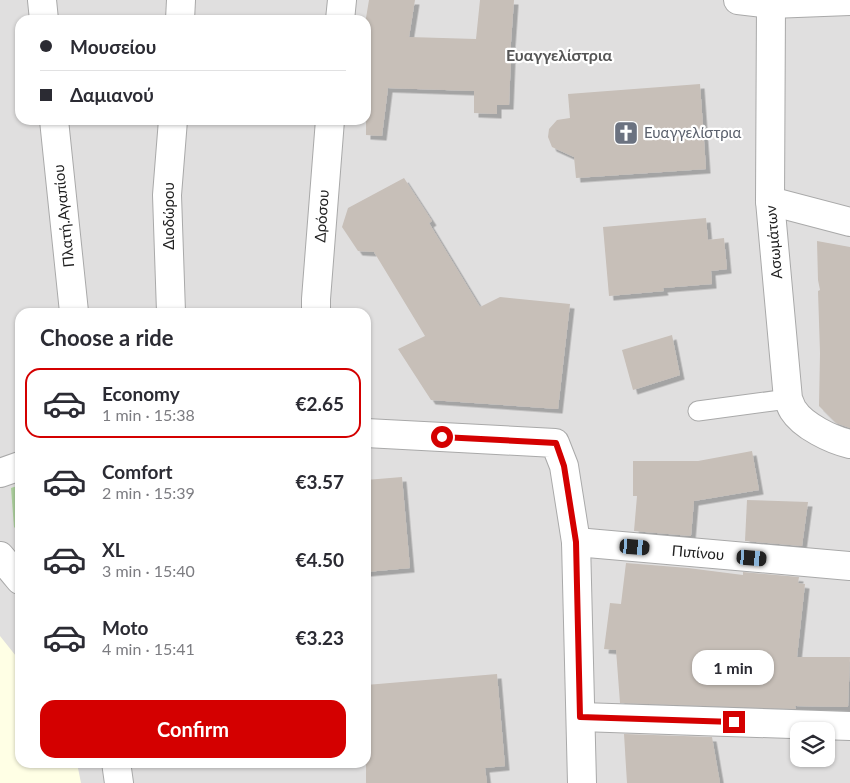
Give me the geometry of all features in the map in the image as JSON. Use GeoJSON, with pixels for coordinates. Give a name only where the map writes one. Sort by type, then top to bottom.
{"type":"FeatureCollection","features":[{"type":"Feature","properties":{"kind":"street"},"geometry":{"type":"LineString","coordinates":[[42,0],[44,15]]}},
{"type":"Feature","properties":{"kind":"street"},"geometry":{"type":"LineString","coordinates":[[180,15],[181,0]]}},
{"type":"Feature","properties":{"kind":"street"},"geometry":{"type":"LineString","coordinates":[[340,15],[342,0]]}},
{"type":"Feature","properties":{"kind":"street"},"geometry":{"type":"LineString","coordinates":[[738,0],[770,4],[850,1]]}},
{"type":"Feature","properties":{"kind":"street","name":"Ασωμάτων"},"geometry":{"type":"LineString","coordinates":[[770,4],[770,201],[788,399],[794,411],[803,421],[830,438],[850,444]]}},
{"type":"Feature","properties":{"kind":"street","name":"Πλατή.Αγαπίου"},"geometry":{"type":"LineString","coordinates":[[55,125],[74,308]]}},
{"type":"Feature","properties":{"kind":"street","name":"Διοδώρου"},"geometry":{"type":"LineString","coordinates":[[171,308],[167,195],[173,125]]}},
{"type":"Feature","properties":{"kind":"street","name":"Δρόσου"},"geometry":{"type":"LineString","coordinates":[[316,308],[330,125]]}},
{"type":"Feature","properties":{"kind":"street"},"geometry":{"type":"LineString","coordinates":[[770,201],[850,222]]}},
{"type":"Feature","properties":{"kind":"street"},"geometry":{"type":"LineString","coordinates":[[371,433],[556,443],[564,466],[576,542],[582,783]]}},
{"type":"Feature","properties":{"kind":"street"},"geometry":{"type":"LineString","coordinates":[[0,473],[15,468]]}},
{"type":"Feature","properties":{"kind":"street","name":"Πιπίνου"},"geometry":{"type":"LineString","coordinates":[[576,542],[850,566]]}},
{"type":"Feature","properties":{"kind":"street"},"geometry":{"type":"LineString","coordinates":[[0,556],[15,574]]}},
{"type":"Feature","properties":{"kind":"street"},"geometry":{"type":"LineString","coordinates":[[580,717],[850,726]]}},
{"type":"Feature","properties":{"kind":"street"},"geometry":{"type":"LineString","coordinates":[[117,768],[119,783]]}},
{"type":"Feature","properties":{"kind":"lane"},"geometry":{"type":"LineString","coordinates":[[698,411],[788,399]]}},
{"type":"Feature","properties":{"kind":"shaded area"},"geometry":{"type":"Polygon","coordinates":[[[0,0],[850,0],[850,783],[0,783],[0,0]]]}},
{"type":"Feature","properties":{"kind":"shaded area"},"geometry":{"type":"Polygon","coordinates":[[[0,636],[15,655],[15,768],[78,768],[81,783],[0,783],[0,636]]]}},
{"type":"Feature","properties":{"kind":"green space"},"geometry":{"type":"Polygon","coordinates":[[[15,487],[15,528],[14,527],[11,488],[15,487]]]}},
{"type":"Feature","properties":{"kind":"building"},"geometry":{"type":"Polygon","coordinates":[[[369,0],[415,0],[409,37],[476,39],[480,0],[514,0],[509,105],[497,105],[497,114],[474,113],[474,91],[388,88],[382,136],[366,135],[366,125],[371,125],[371,15],[366,15],[369,0]]]}},
{"type":"Feature","properties":{"kind":"building","name":"Ευαγγελίστρια"},"geometry":{"type":"Polygon","coordinates":[[[700,84],[706,169],[576,178],[574,157],[552,147],[548,137],[549,129],[557,120],[570,118],[568,94],[700,84]]]}},
{"type":"Feature","properties":{"kind":"building"},"geometry":{"type":"Polygon","coordinates":[[[404,178],[432,221],[429,223],[480,307],[500,297],[570,304],[558,409],[431,400],[398,349],[425,336],[374,252],[358,251],[342,227],[348,208],[404,178]]]}},
{"type":"Feature","properties":{"kind":"building"},"geometry":{"type":"Polygon","coordinates":[[[706,218],[708,240],[724,238],[727,269],[711,271],[712,284],[663,288],[664,291],[609,296],[603,227],[706,218]]]}},
{"type":"Feature","properties":{"kind":"building"},"geometry":{"type":"Polygon","coordinates":[[[817,241],[850,247],[850,428],[836,423],[819,406],[818,291],[820,290],[817,241]]]}},
{"type":"Feature","properties":{"kind":"building"},"geometry":{"type":"Polygon","coordinates":[[[672,335],[680,375],[633,390],[622,350],[672,335]]]}},
{"type":"Feature","properties":{"kind":"building"},"geometry":{"type":"Polygon","coordinates":[[[752,451],[759,490],[694,501],[691,536],[634,531],[637,496],[633,496],[633,461],[698,461],[752,451]]]}},
{"type":"Feature","properties":{"kind":"building"},"geometry":{"type":"Polygon","coordinates":[[[402,477],[410,568],[371,572],[371,480],[402,477]]]}},
{"type":"Feature","properties":{"kind":"building"},"geometry":{"type":"Polygon","coordinates":[[[747,500],[808,502],[802,546],[745,541],[747,500]]]}},
{"type":"Feature","properties":{"kind":"building"},"geometry":{"type":"Polygon","coordinates":[[[626,563],[743,575],[743,572],[799,577],[798,583],[805,584],[797,657],[850,657],[848,707],[795,706],[796,709],[620,703],[616,650],[604,649],[610,603],[621,604],[626,563]]]}},
{"type":"Feature","properties":{"kind":"building"},"geometry":{"type":"Polygon","coordinates":[[[497,674],[505,766],[485,768],[487,783],[366,783],[366,768],[371,768],[371,685],[497,674]]]}},
{"type":"Feature","properties":{"kind":"building"},"geometry":{"type":"Polygon","coordinates":[[[624,734],[712,737],[720,783],[627,783],[624,734]]]}},
{"type":"Feature","properties":{"kind":"place","name":"Ευαγγελίστρια"},"geometry":{"type":"Point","coordinates":[626,133]}},
{"type":"Feature","properties":{"kind":"district","name":"Ευαγγελίστρια"},"geometry":{"type":"Point","coordinates":[559,55]}},
{"type":"Feature","properties":{"kind":"route"},"geometry":{"type":"LineString","coordinates":[[442,437],[556,443],[564,466],[576,542],[580,717],[734,722]]}}]}
